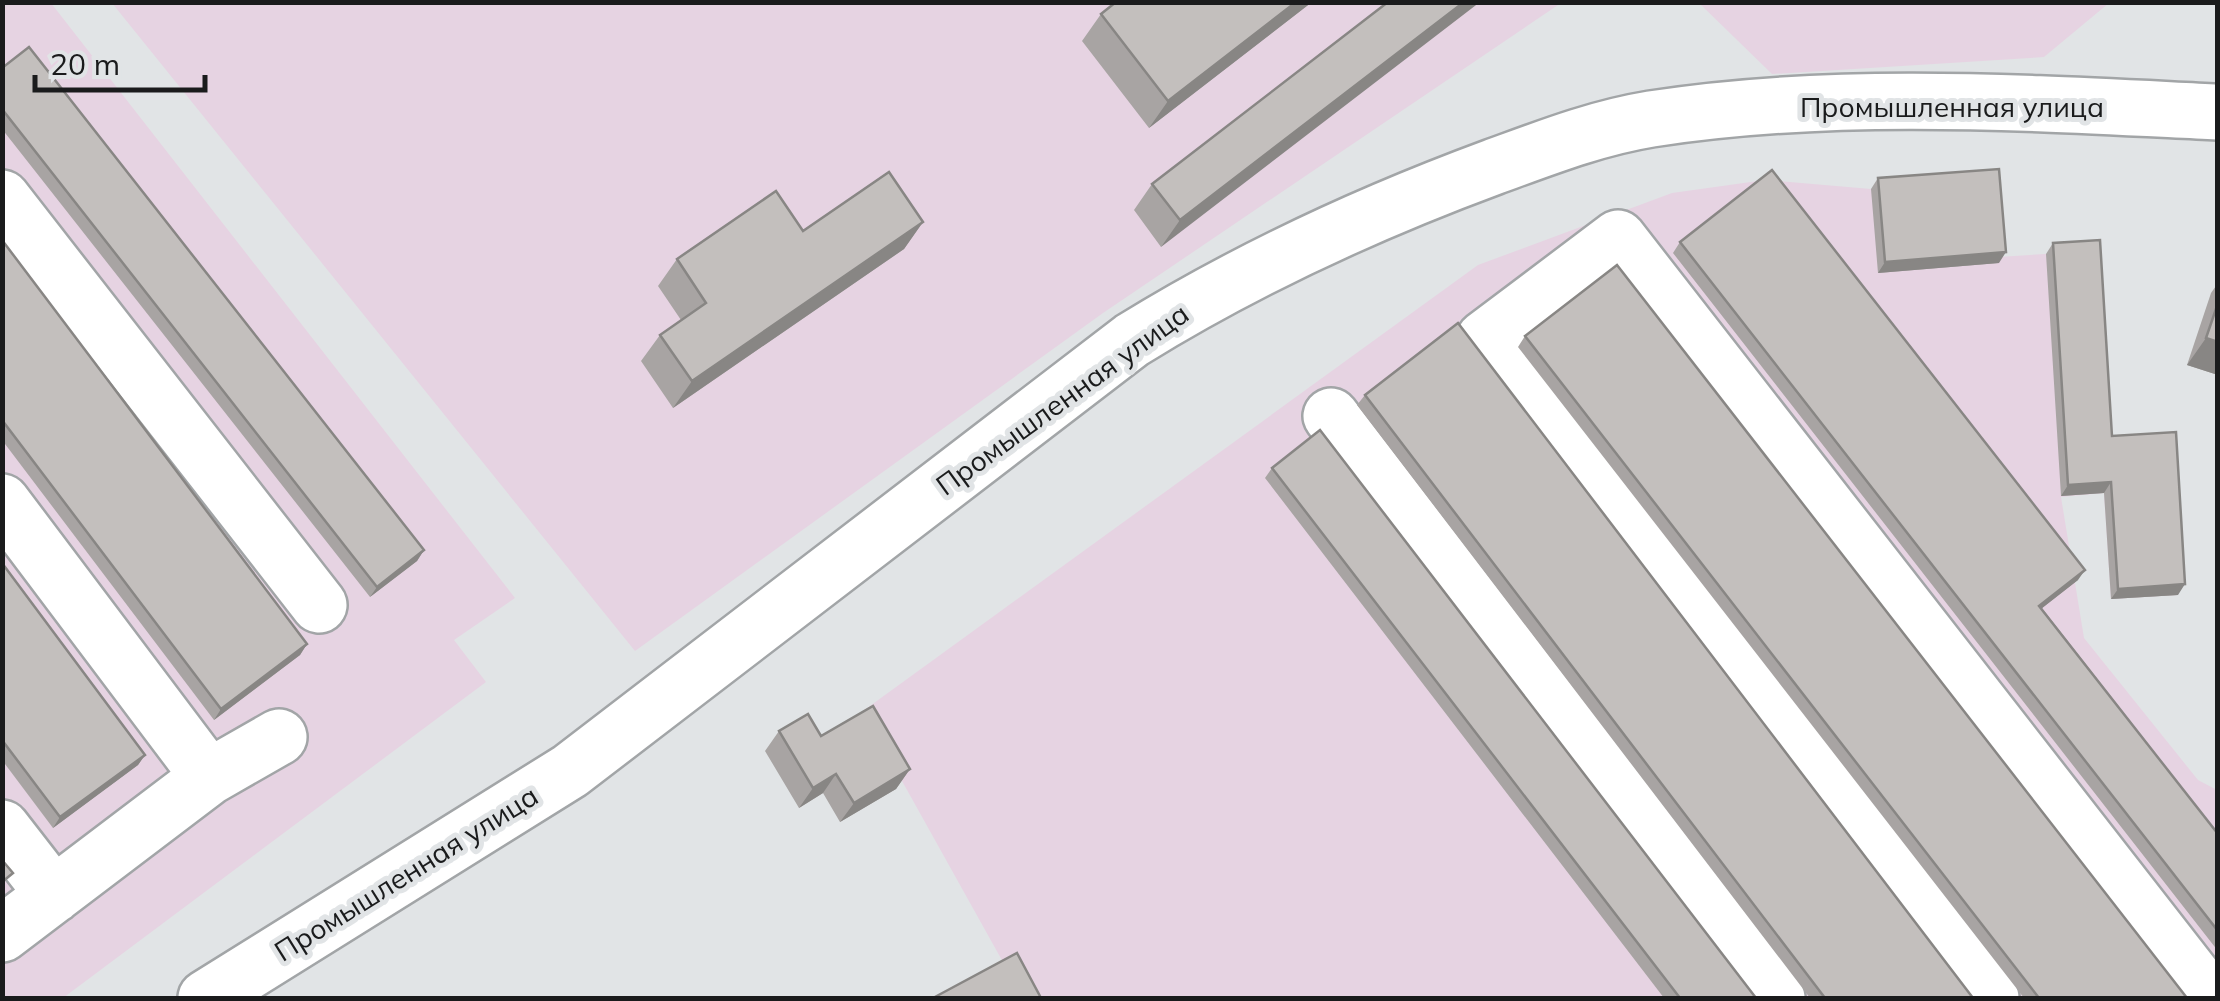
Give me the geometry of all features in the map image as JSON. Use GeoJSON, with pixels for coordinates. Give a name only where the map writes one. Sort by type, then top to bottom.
{"type":"FeatureCollection","features":[{"type":"Feature","properties":{"kind":"street","name":"Промышленная улица"},"geometry":{"type":"LineString","coordinates":[[206,998],[570,771],[1112,331],[1209,293],[1414,196],[1583,134],[1650,119],[1805,104],[1904,100],[2218,112]]}},
{"type":"Feature","properties":{"kind":"street"},"geometry":{"type":"LineString","coordinates":[[2,198],[319,606]]}},
{"type":"Feature","properties":{"kind":"street"},"geometry":{"type":"LineString","coordinates":[[1991,998],[1484,339],[1618,238],[2210,998]]}},
{"type":"Feature","properties":{"kind":"street"},"geometry":{"type":"LineString","coordinates":[[1332,416],[1777,998]]}},
{"type":"Feature","properties":{"kind":"street"},"geometry":{"type":"LineString","coordinates":[[2,502],[209,777]]}},
{"type":"Feature","properties":{"kind":"street"},"geometry":{"type":"LineString","coordinates":[[2,934],[209,777],[279,737]]}},
{"type":"Feature","properties":{"kind":"street"},"geometry":{"type":"LineString","coordinates":[[2,828],[54,896]]}},
{"type":"Feature","properties":{"kind":"shaded area"},"geometry":{"type":"Polygon","coordinates":[[[2,3],[51,3],[515,598],[454,640],[486,682],[63,998],[3,998],[2,3]]]}},
{"type":"Feature","properties":{"kind":"shaded area"},"geometry":{"type":"Polygon","coordinates":[[[112,3],[1561,3],[1103,313],[635,651],[112,3]]]}},
{"type":"Feature","properties":{"kind":"shaded area"},"geometry":{"type":"Polygon","coordinates":[[[1699,3],[2109,3],[2044,57],[1772,74],[1699,3]]]}},
{"type":"Feature","properties":{"kind":"shaded area"},"geometry":{"type":"Polygon","coordinates":[[[1992,179],[1998,257],[2093,251],[2105,446],[2169,443],[2178,595],[2111,599],[2104,493],[2061,497],[2084,638],[2198,780],[2217,790],[2217,998],[1023,998],[863,711],[1478,265],[1672,193],[1765,180],[1871,189],[1992,179]]]}},
{"type":"Feature","properties":{"kind":"building"},"geometry":{"type":"Polygon","coordinates":[[[1116,2],[1296,2],[1168,101],[1101,14],[1116,2]]]}},
{"type":"Feature","properties":{"kind":"building"},"geometry":{"type":"Polygon","coordinates":[[[1388,2],[1464,2],[1180,220],[1152,184],[1388,2]]]}},
{"type":"Feature","properties":{"kind":"building"},"geometry":{"type":"Polygon","coordinates":[[[29,47],[424,550],[377,587],[2,109],[2,68],[29,47]]]}},
{"type":"Feature","properties":{"kind":"building"},"geometry":{"type":"Polygon","coordinates":[[[1999,169],[2006,252],[1885,262],[1878,178],[1999,169]]]}},
{"type":"Feature","properties":{"kind":"building"},"geometry":{"type":"Polygon","coordinates":[[[1772,170],[2085,570],[2039,606],[2218,834],[2218,931],[1680,242],[1772,170]]]}},
{"type":"Feature","properties":{"kind":"building"},"geometry":{"type":"Polygon","coordinates":[[[889,172],[923,222],[692,381],[660,335],[706,303],[677,259],[776,191],[803,231],[889,172]]]}},
{"type":"Feature","properties":{"kind":"building"},"geometry":{"type":"Polygon","coordinates":[[[2,240],[307,644],[221,709],[2,420],[2,240]]]}},
{"type":"Feature","properties":{"kind":"building"},"geometry":{"type":"Polygon","coordinates":[[[2100,240],[2112,436],[2176,432],[2185,584],[2118,589],[2111,482],[2068,485],[2053,243],[2100,240]]]}},
{"type":"Feature","properties":{"kind":"building"},"geometry":{"type":"Polygon","coordinates":[[[1617,265],[2187,998],[2039,998],[1525,336],[1617,265]]]}},
{"type":"Feature","properties":{"kind":"building"},"geometry":{"type":"Polygon","coordinates":[[[2218,303],[2218,342],[2206,338],[2218,303]]]}},
{"type":"Feature","properties":{"kind":"building"},"geometry":{"type":"Polygon","coordinates":[[[1458,323],[1973,998],[1825,998],[1365,395],[1458,323]]]}},
{"type":"Feature","properties":{"kind":"building"},"geometry":{"type":"Polygon","coordinates":[[[1320,430],[1756,998],[1680,998],[1272,468],[1320,430]]]}},
{"type":"Feature","properties":{"kind":"building"},"geometry":{"type":"Polygon","coordinates":[[[2,563],[145,755],[60,817],[2,740],[2,563]]]}},
{"type":"Feature","properties":{"kind":"building"},"geometry":{"type":"Polygon","coordinates":[[[873,706],[910,769],[854,803],[836,774],[813,788],[779,731],[808,714],[821,736],[873,706]]]}},
{"type":"Feature","properties":{"kind":"building"},"geometry":{"type":"Polygon","coordinates":[[[2,860],[13,873],[2,882],[2,860]]]}},
{"type":"Feature","properties":{"kind":"building"},"geometry":{"type":"Polygon","coordinates":[[[1017,953],[1041,998],[933,998],[1017,953]]]}}]}
